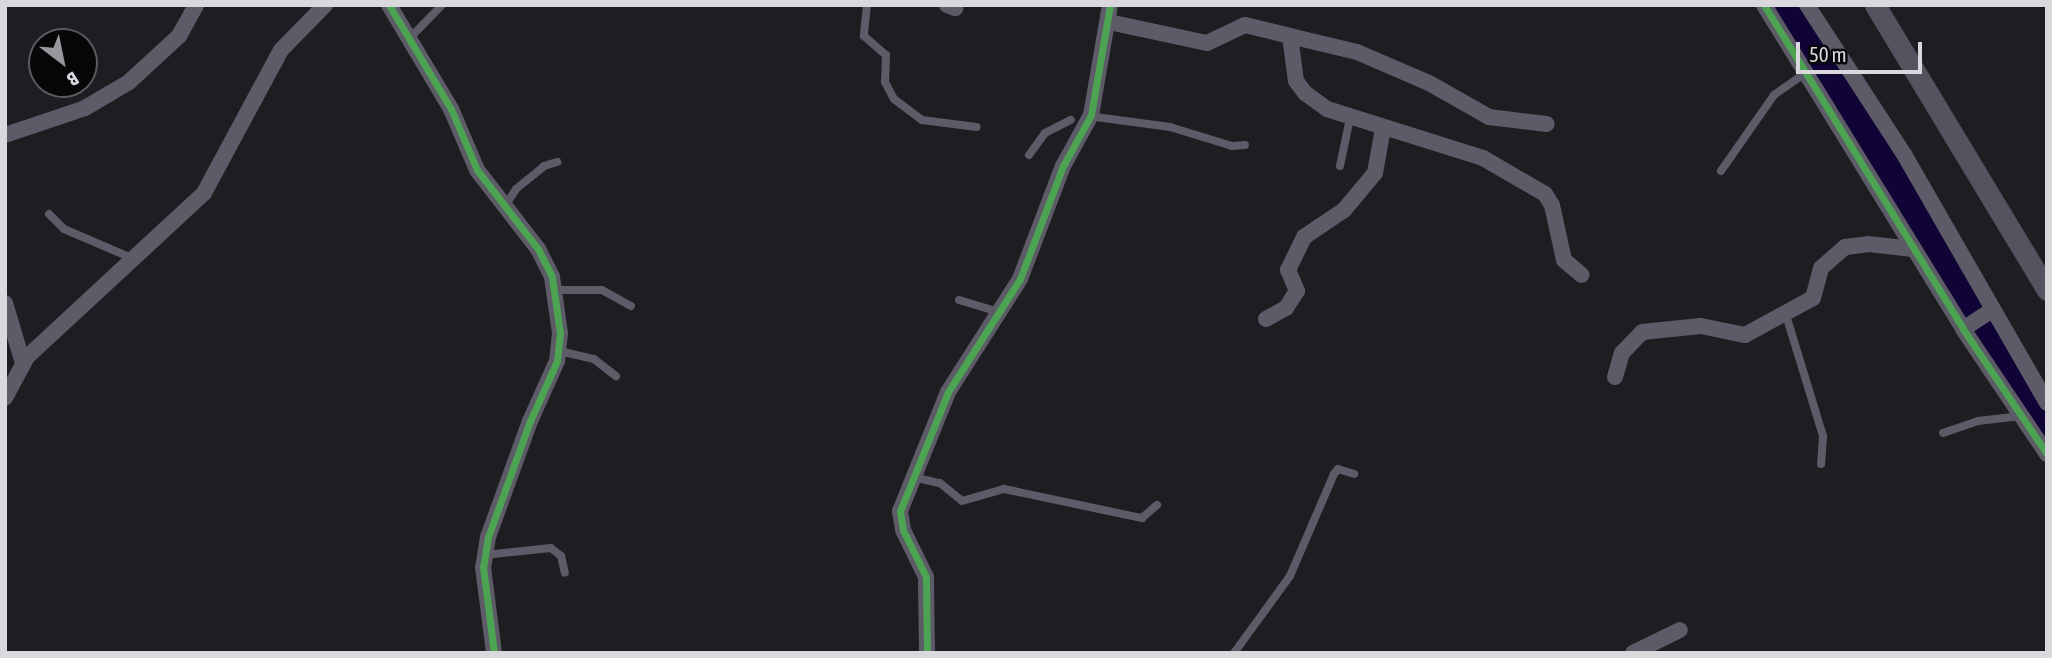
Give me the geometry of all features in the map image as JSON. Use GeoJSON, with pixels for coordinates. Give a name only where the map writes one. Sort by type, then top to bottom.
{"type":"FeatureCollection","features":[{"type":"Feature","properties":{"kind":"street"},"geometry":{"type":"LineString","coordinates":[[5,135],[85,108],[129,82],[179,36],[197,5]]}},
{"type":"Feature","properties":{"kind":"street"},"geometry":{"type":"LineString","coordinates":[[5,398],[23,363],[204,193],[281,50],[325,5]]}},
{"type":"Feature","properties":{"kind":"street"},"geometry":{"type":"LineString","coordinates":[[389,5],[451,109],[470,158],[546,262],[554,290],[559,351],[530,421],[485,555],[484,594],[494,653]]}},
{"type":"Feature","properties":{"kind":"street"},"geometry":{"type":"LineString","coordinates":[[927,653],[926,577],[900,521],[913,477],[948,392],[1002,313],[1020,279],[1063,166],[1086,117],[1109,22],[1110,5]]}},
{"type":"Feature","properties":{"kind":"street"},"geometry":{"type":"LineString","coordinates":[[1764,5],[1803,75],[2047,454]]}},
{"type":"Feature","properties":{"kind":"street"},"geometry":{"type":"LineString","coordinates":[[1807,5],[1928,194],[1988,312],[2047,402]]}},
{"type":"Feature","properties":{"kind":"street"},"geometry":{"type":"LineString","coordinates":[[1875,5],[2047,290]]}},
{"type":"Feature","properties":{"kind":"street"},"geometry":{"type":"LineString","coordinates":[[1109,22],[1207,43],[1217,43],[1245,26],[1290,36],[1357,52],[1429,83],[1489,117],[1547,124]]}},
{"type":"Feature","properties":{"kind":"street"},"geometry":{"type":"LineString","coordinates":[[1290,36],[1291,62],[1305,93],[1350,118],[1483,158],[1530,183],[1552,205],[1564,260],[1583,275]]}},
{"type":"Feature","properties":{"kind":"street"},"geometry":{"type":"LineString","coordinates":[[1266,319],[1286,308],[1297,291],[1288,270],[1304,237],[1338,216],[1375,173],[1383,128]]}},
{"type":"Feature","properties":{"kind":"street"},"geometry":{"type":"LineString","coordinates":[[1615,377],[1622,353],[1642,332],[1700,326],[1739,337],[1786,315],[1813,298],[1821,268],[1845,247],[1868,244],[1913,249]]}},
{"type":"Feature","properties":{"kind":"street"},"geometry":{"type":"LineString","coordinates":[[5,303],[23,363]]}},
{"type":"Feature","properties":{"kind":"street"},"geometry":{"type":"LineString","coordinates":[[1966,327],[1988,312]]}},
{"type":"Feature","properties":{"kind":"street"},"geometry":{"type":"LineString","coordinates":[[1633,653],[1680,630]]}},
{"type":"Feature","properties":{"kind":"lane"},"geometry":{"type":"LineString","coordinates":[[409,39],[442,5]]}},
{"type":"Feature","properties":{"kind":"lane"},"geometry":{"type":"LineString","coordinates":[[867,5],[864,36],[886,55],[885,82],[894,99],[922,120],[977,127]]}},
{"type":"Feature","properties":{"kind":"lane"},"geometry":{"type":"LineString","coordinates":[[1721,171],[1774,95],[1803,75]]}},
{"type":"Feature","properties":{"kind":"lane"},"geometry":{"type":"LineString","coordinates":[[1086,117],[1170,127],[1233,146],[1245,145]]}},
{"type":"Feature","properties":{"kind":"lane"},"geometry":{"type":"LineString","coordinates":[[1340,166],[1350,118]]}},
{"type":"Feature","properties":{"kind":"lane"},"geometry":{"type":"LineString","coordinates":[[1029,155],[1045,133],[1071,120]]}},
{"type":"Feature","properties":{"kind":"lane"},"geometry":{"type":"LineString","coordinates":[[505,206],[516,189],[544,166],[557,162]]}},
{"type":"Feature","properties":{"kind":"lane"},"geometry":{"type":"LineString","coordinates":[[49,214],[64,229],[134,259]]}},
{"type":"Feature","properties":{"kind":"lane"},"geometry":{"type":"LineString","coordinates":[[554,290],[602,290],[631,306]]}},
{"type":"Feature","properties":{"kind":"lane"},"geometry":{"type":"LineString","coordinates":[[958,300],[1002,313]]}},
{"type":"Feature","properties":{"kind":"lane"},"geometry":{"type":"LineString","coordinates":[[1786,315],[1823,436],[1821,464]]}},
{"type":"Feature","properties":{"kind":"lane"},"geometry":{"type":"LineString","coordinates":[[559,351],[594,359],[616,376]]}},
{"type":"Feature","properties":{"kind":"lane"},"geometry":{"type":"LineString","coordinates":[[1943,433],[1978,421],[2021,416]]}},
{"type":"Feature","properties":{"kind":"lane"},"geometry":{"type":"LineString","coordinates":[[1234,653],[1290,576],[1334,474],[1338,469],[1354,474]]}},
{"type":"Feature","properties":{"kind":"lane"},"geometry":{"type":"LineString","coordinates":[[913,477],[940,483],[962,501],[1004,489],[1142,518],[1157,505]]}},
{"type":"Feature","properties":{"kind":"lane"},"geometry":{"type":"LineString","coordinates":[[485,555],[551,548],[561,556],[565,573]]}},
{"type":"Feature","properties":{"kind":"waterway"},"geometry":{"type":"LineString","coordinates":[[1785,5],[1878,147],[2047,421]]}},
{"type":"Feature","properties":{"kind":"cycle path"},"geometry":{"type":"LineString","coordinates":[[389,5],[451,109],[477,170],[538,249],[552,277],[560,333],[557,361],[530,421],[488,537],[483,567],[494,653]]}},
{"type":"Feature","properties":{"kind":"cycle path"},"geometry":{"type":"LineString","coordinates":[[927,653],[926,577],[903,530],[900,511],[948,392],[1020,279],[1063,166],[1091,115],[1110,5]]}},
{"type":"Feature","properties":{"kind":"cycle path"},"geometry":{"type":"LineString","coordinates":[[1764,5],[1963,329],[2047,454]]}}]}
